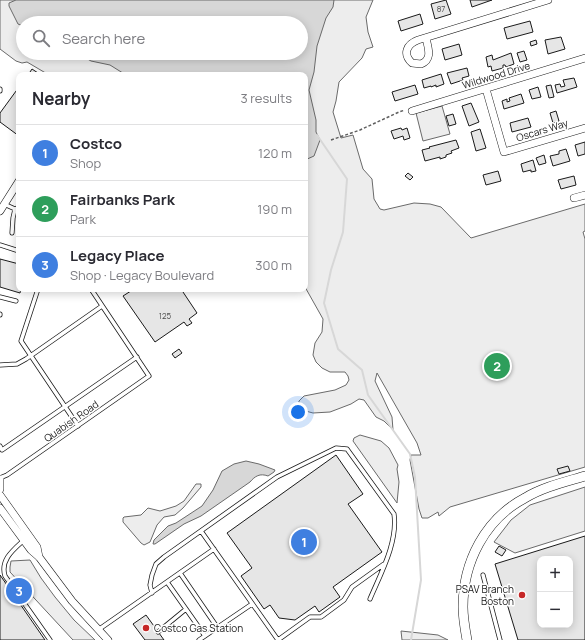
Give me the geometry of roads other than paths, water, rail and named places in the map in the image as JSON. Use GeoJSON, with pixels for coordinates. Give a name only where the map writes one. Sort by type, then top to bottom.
{"type":"FeatureCollection","features":[{"type":"Feature","properties":{"kind":"main road"},"geometry":{"type":"LineString","coordinates":[[467,640],[463,608],[464,585],[470,561],[483,536],[499,517],[515,503],[552,486],[585,476]]}},
{"type":"Feature","properties":{"kind":"street"},"geometry":{"type":"LineString","coordinates":[[426,38],[429,55],[425,62],[419,64],[412,63],[408,58],[407,50],[408,46],[412,42],[548,0]]}},
{"type":"Feature","properties":{"kind":"street","name":"Wildwood Drive"},"geometry":{"type":"LineString","coordinates":[[412,111],[585,58]]}},
{"type":"Feature","properties":{"kind":"street","name":"Oscars Way"},"geometry":{"type":"LineString","coordinates":[[486,89],[504,152],[585,128]]}},
{"type":"Feature","properties":{"kind":"street"},"geometry":{"type":"LineString","coordinates":[[0,211],[16,186]]}},
{"type":"Feature","properties":{"kind":"street"},"geometry":{"type":"LineString","coordinates":[[574,198],[585,194]]}},
{"type":"Feature","properties":{"kind":"street"},"geometry":{"type":"LineString","coordinates":[[0,479],[0,489]]}},
{"type":"Feature","properties":{"kind":"street"},"geometry":{"type":"LineString","coordinates":[[0,495],[26,538]]}},
{"type":"Feature","properties":{"kind":"street"},"geometry":{"type":"LineString","coordinates":[[0,508],[26,538],[37,547],[39,556],[72,601],[108,640]]}},
{"type":"Feature","properties":{"kind":"lane"},"geometry":{"type":"LineString","coordinates":[[4,204],[16,208]]}},
{"type":"Feature","properties":{"kind":"lane"},"geometry":{"type":"LineString","coordinates":[[12,233],[13,218],[16,210]]}},
{"type":"Feature","properties":{"kind":"lane"},"geometry":{"type":"LineString","coordinates":[[0,245],[16,250]]}},
{"type":"Feature","properties":{"kind":"lane"},"geometry":{"type":"LineString","coordinates":[[37,292],[21,341],[78,426]]}},
{"type":"Feature","properties":{"kind":"lane"},"geometry":{"type":"LineString","coordinates":[[0,446],[2,450],[137,357],[93,292]]}},
{"type":"Feature","properties":{"kind":"lane"},"geometry":{"type":"LineString","coordinates":[[0,297],[16,301]]}},
{"type":"Feature","properties":{"kind":"lane"},"geometry":{"type":"LineString","coordinates":[[0,365],[17,364],[102,306]]}},
{"type":"Feature","properties":{"kind":"lane","name":"Quabish Road"},"geometry":{"type":"LineString","coordinates":[[0,479],[150,376],[137,357]]}},
{"type":"Feature","properties":{"kind":"lane"},"geometry":{"type":"LineString","coordinates":[[152,593],[150,585],[156,564],[181,544],[277,478],[336,448],[342,448],[347,449],[394,514],[395,523],[392,542],[370,599]]}},
{"type":"Feature","properties":{"kind":"lane"},"geometry":{"type":"LineString","coordinates":[[200,531],[278,640],[310,617],[320,617],[347,596],[352,587],[384,564]]}},
{"type":"Feature","properties":{"kind":"lane"},"geometry":{"type":"LineString","coordinates":[[26,538],[4,559],[2,564],[3,572],[50,640]]}},
{"type":"Feature","properties":{"kind":"lane"},"geometry":{"type":"LineString","coordinates":[[98,630],[214,549]]}},
{"type":"Feature","properties":{"kind":"lane"},"geometry":{"type":"LineString","coordinates":[[180,573],[217,627]]}},
{"type":"Feature","properties":{"kind":"lane"},"geometry":{"type":"LineString","coordinates":[[483,575],[500,640]]}},
{"type":"Feature","properties":{"kind":"lane"},"geometry":{"type":"LineString","coordinates":[[168,582],[205,636]]}},
{"type":"Feature","properties":{"kind":"lane"},"geometry":{"type":"LineString","coordinates":[[199,640],[252,604]]}},
{"type":"Feature","properties":{"kind":"lane"},"geometry":{"type":"LineString","coordinates":[[158,632],[186,609]]}},
{"type":"Feature","properties":{"kind":"waterway"},"geometry":{"type":"LineString","coordinates":[[317,135],[347,179],[343,232],[331,270],[324,303],[338,349],[362,370],[368,395],[410,454],[415,477],[421,580],[411,640]]}},
{"type":"Feature","properties":{"kind":"place","name":"Fairbanks Park"},"geometry":{"type":"Point","coordinates":[497,366]}},
{"type":"Feature","properties":{"kind":"place","name":"Costco"},"geometry":{"type":"Point","coordinates":[304,542]}},
{"type":"Feature","properties":{"kind":"place","name":"Legacy Place"},"geometry":{"type":"Point","coordinates":[19,591]}},
{"type":"Feature","properties":{"kind":"place","name":"PSAV Branch Boston"},"geometry":{"type":"Point","coordinates":[522,595]}},
{"type":"Feature","properties":{"kind":"place","name":"Costco Gas Station"},"geometry":{"type":"Point","coordinates":[146,628]}}]}
